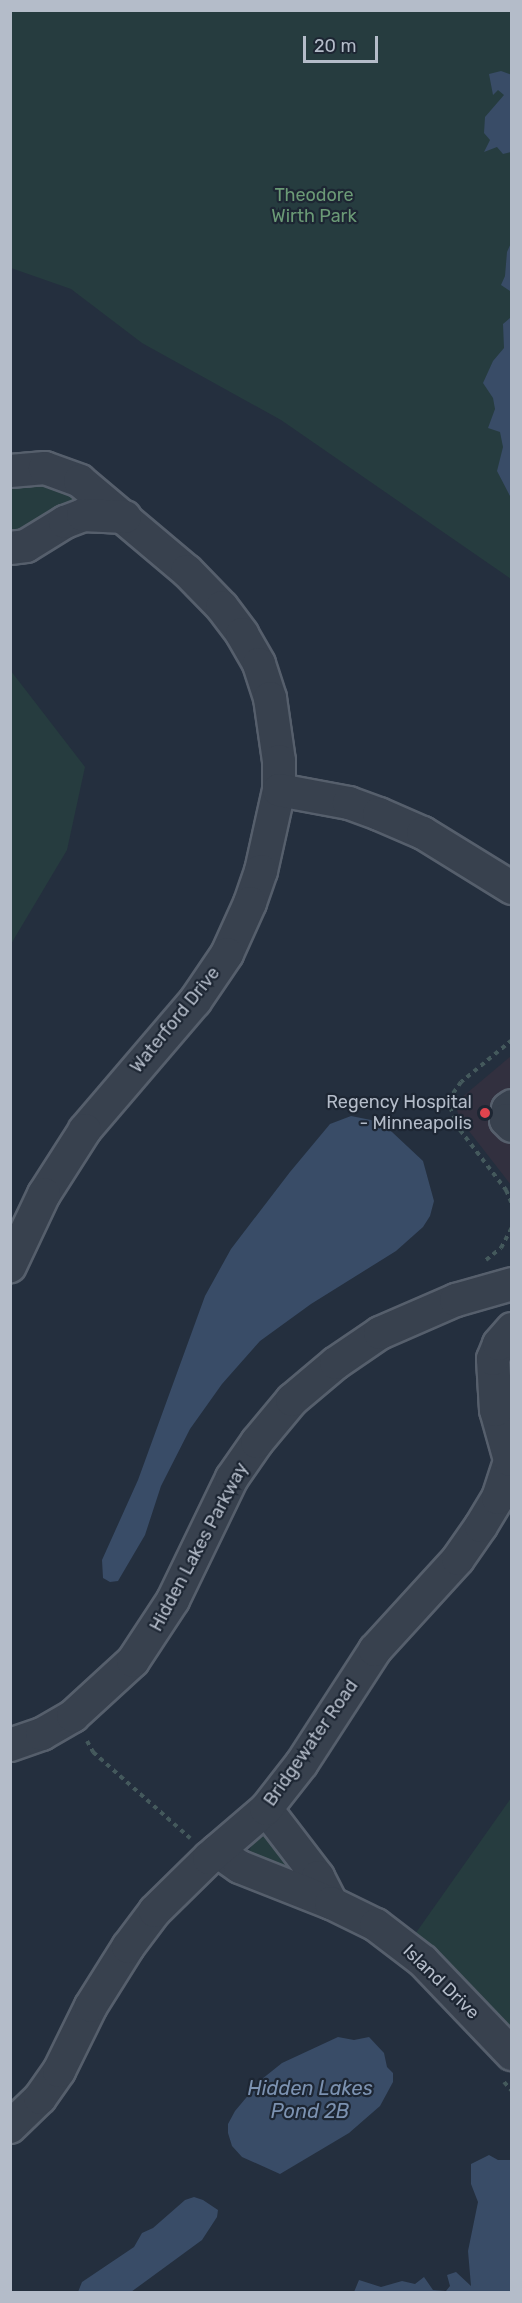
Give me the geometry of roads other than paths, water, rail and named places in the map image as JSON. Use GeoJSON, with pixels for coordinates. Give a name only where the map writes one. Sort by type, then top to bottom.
{"type":"FeatureCollection","features":[{"type":"Feature","properties":{"kind":"street","name":"Waterford Drive"},"geometry":{"type":"LineString","coordinates":[[10,471],[45,468],[80,481],[187,571],[222,607],[242,634],[259,664],[270,698],[279,761],[279,790],[261,871],[227,954],[195,1001],[105,1104],[80,1138],[44,1194],[10,1266]]}},
{"type":"Feature","properties":{"kind":"street"},"geometry":{"type":"LineString","coordinates":[[10,548],[26,546],[65,522],[83,515],[125,518]]}},
{"type":"Feature","properties":{"kind":"street"},"geometry":{"type":"LineString","coordinates":[[279,790],[350,803],[379,814],[423,833],[512,888]]}},
{"type":"Feature","properties":{"kind":"street"},"geometry":{"type":"LineString","coordinates":[[512,1106],[508,1108],[506,1120],[512,1126]]}},
{"type":"Feature","properties":{"kind":"street","name":"Hidden Lakes Parkway"},"geometry":{"type":"LineString","coordinates":[[10,1745],[42,1734],[73,1716],[133,1660],[173,1600],[213,1513],[232,1478],[257,1442],[292,1400],[336,1363],[380,1333],[406,1319],[456,1300],[512,1284]]}},
{"type":"Feature","properties":{"kind":"street","name":"Bridgewater Road"},"geometry":{"type":"LineString","coordinates":[[10,2127],[40,2098],[59,2071],[92,2006],[128,1947],[156,1911],[217,1851],[266,1809],[302,1763],[375,1650],[464,1551],[498,1498],[511,1459],[496,1410],[494,1359],[499,1344],[512,1329]]}},
{"type":"Feature","properties":{"kind":"street"},"geometry":{"type":"LineString","coordinates":[[266,1809],[318,1877],[331,1903]]}},
{"type":"Feature","properties":{"kind":"street","name":"Island Drive"},"geometry":{"type":"LineString","coordinates":[[217,1851],[240,1867],[331,1903],[376,1925],[423,1960],[512,2054]]}},
{"type":"Feature","properties":{"kind":"water"},"geometry":{"type":"Polygon","coordinates":[[[501,71],[512,75],[511,152],[503,154],[497,147],[484,152],[490,140],[484,133],[485,117],[504,95],[498,90],[493,95],[489,74],[501,71]]]}},
{"type":"Feature","properties":{"kind":"water"},"geometry":{"type":"Polygon","coordinates":[[[511,243],[510,291],[501,285],[505,276],[507,252],[511,243]]]}},
{"type":"Feature","properties":{"kind":"water"},"geometry":{"type":"Polygon","coordinates":[[[511,317],[511,498],[497,471],[503,447],[500,432],[488,428],[495,409],[493,398],[483,383],[493,361],[504,348],[503,324],[511,317]]]}},
{"type":"Feature","properties":{"kind":"water"},"geometry":{"type":"Polygon","coordinates":[[[351,1116],[371,1120],[392,1132],[423,1161],[434,1201],[430,1216],[423,1227],[396,1251],[311,1304],[260,1341],[222,1384],[190,1429],[161,1486],[145,1535],[118,1581],[110,1582],[103,1578],[102,1560],[138,1480],[205,1296],[231,1249],[290,1172],[330,1124],[351,1116]]]}},
{"type":"Feature","properties":{"kind":"water","name":"Hidden Lakes Pond 2B"},"geometry":{"type":"Polygon","coordinates":[[[338,2037],[354,2040],[369,2037],[384,2053],[387,2067],[393,2073],[393,2082],[380,2106],[349,2133],[280,2174],[242,2157],[232,2146],[228,2133],[228,2124],[235,2111],[262,2079],[282,2063],[338,2037]]]}},
{"type":"Feature","properties":{"kind":"water"},"geometry":{"type":"Polygon","coordinates":[[[489,2155],[498,2160],[511,2160],[511,2292],[354,2292],[359,2280],[381,2287],[402,2281],[415,2284],[424,2277],[433,2290],[446,2291],[450,2286],[447,2275],[456,2272],[471,2286],[468,2251],[478,2202],[471,2184],[471,2164],[489,2155]]]}},
{"type":"Feature","properties":{"kind":"water"},"geometry":{"type":"Polygon","coordinates":[[[194,2197],[218,2210],[217,2217],[202,2240],[131,2292],[78,2292],[82,2282],[134,2247],[142,2233],[153,2228],[185,2200],[194,2197]]]}},
{"type":"Feature","properties":{"kind":"place","name":"Regency Hospital - Minneapolis"},"geometry":{"type":"Point","coordinates":[485,1113]}},
{"type":"Feature","properties":{"kind":"park label","name":"Theodore Wirth Park"},"geometry":{"type":"Point","coordinates":[314,206]}}]}
